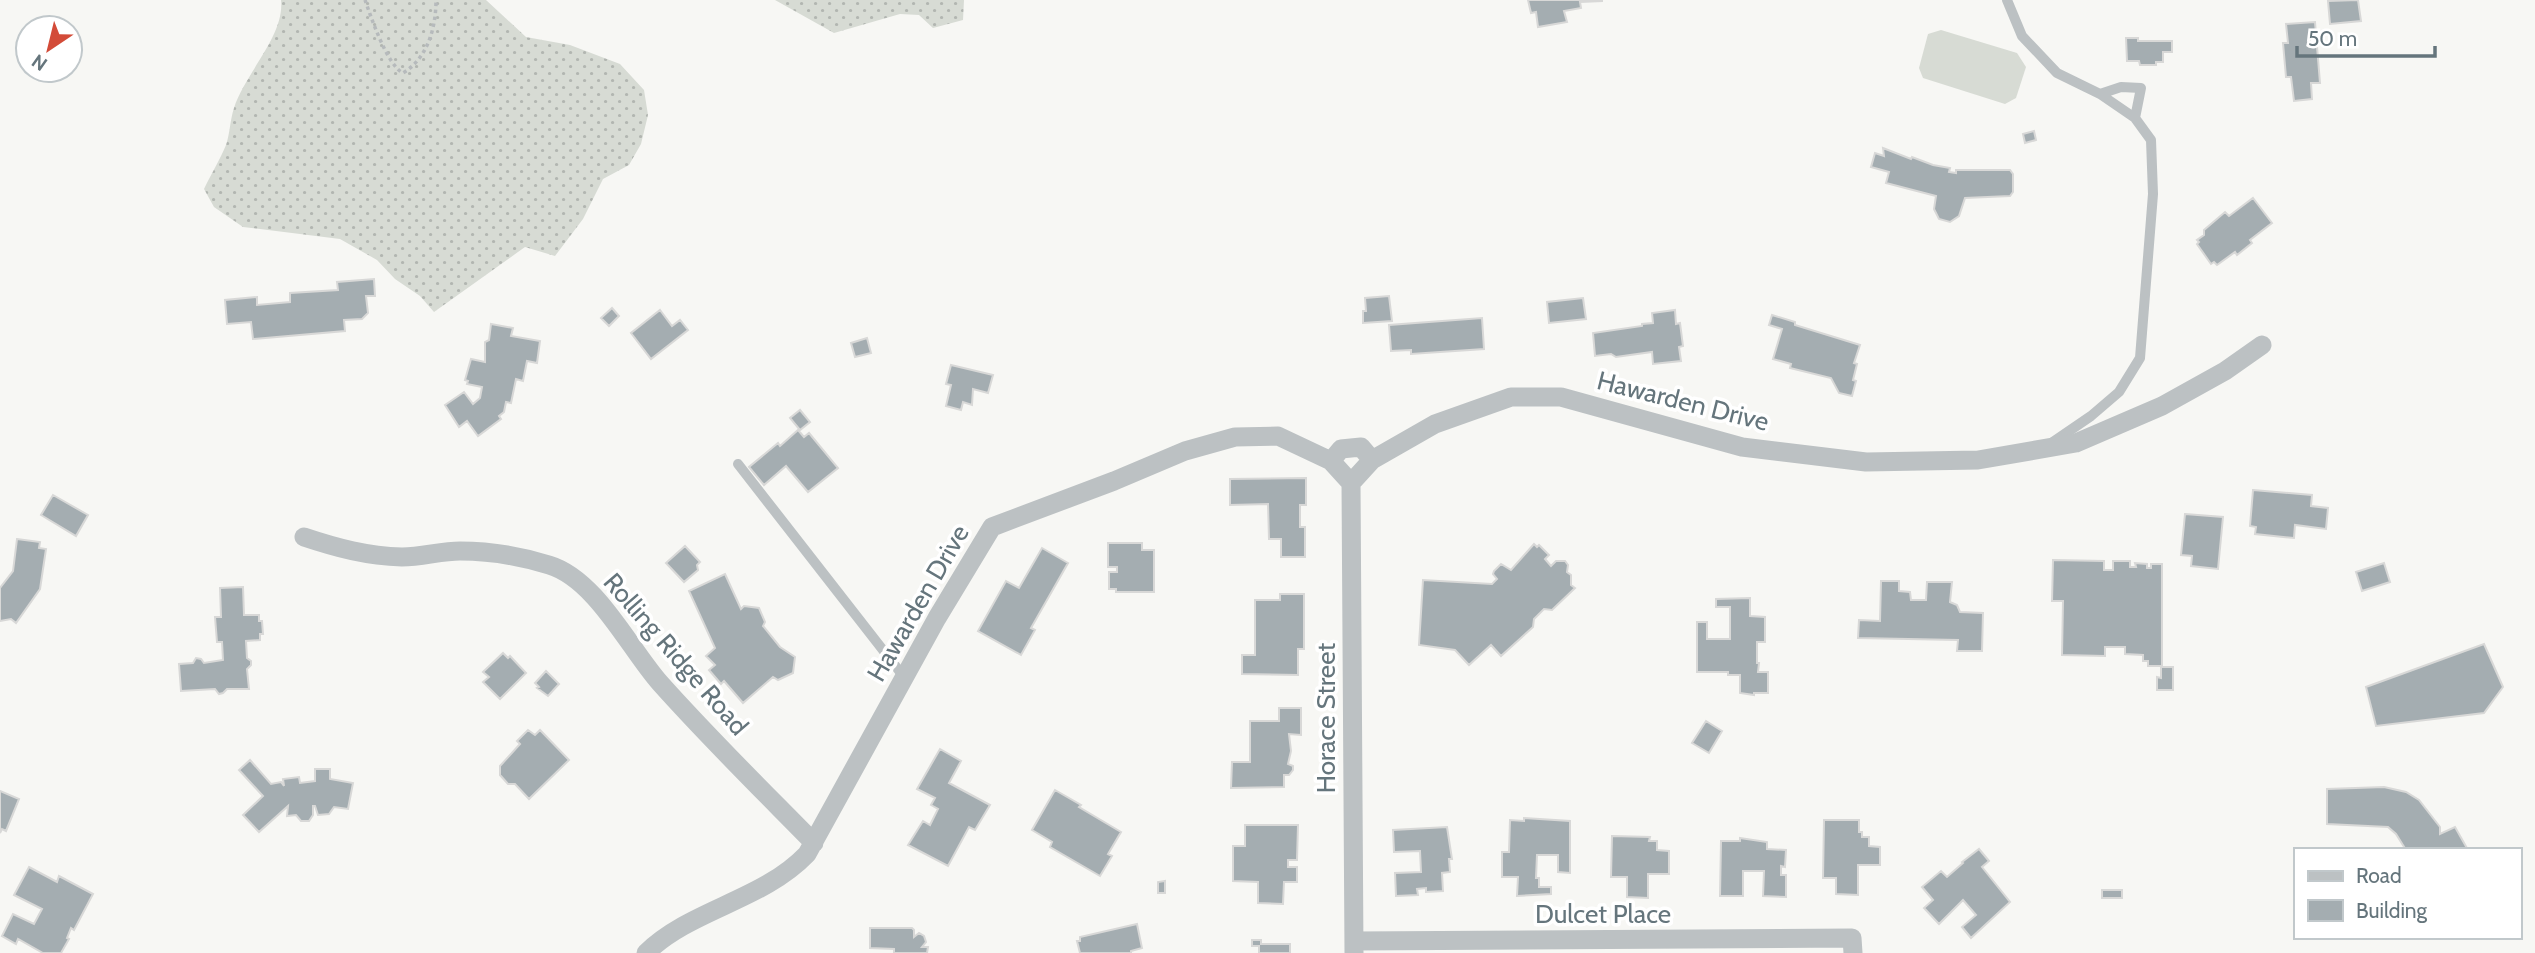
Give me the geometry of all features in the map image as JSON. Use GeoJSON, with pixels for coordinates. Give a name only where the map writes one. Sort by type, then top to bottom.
{"type":"FeatureCollection","features":[{"type":"Feature","properties":{"kind":"street","name":"Hawarden Drive"},"geometry":{"type":"LineString","coordinates":[[646,953],[662,937],[775,882],[796,865],[814,843],[976,550],[992,527],[1185,451],[1235,437],[1278,436],[1331,461],[1352,483],[1371,460],[1435,424],[1511,397],[1561,397],[1742,447],[1866,463],[1978,460],[2076,443],[2162,407],[2225,371],[2262,345]]}},
{"type":"Feature","properties":{"kind":"street"},"geometry":{"type":"LineString","coordinates":[[1331,461],[1340,449],[1361,447],[1371,460]]}},
{"type":"Feature","properties":{"kind":"street","name":"Horace Street"},"geometry":{"type":"LineString","coordinates":[[1352,483],[1354,947]]}},
{"type":"Feature","properties":{"kind":"street","name":"Rolling Ridge Road"},"geometry":{"type":"LineString","coordinates":[[304,537],[348,551],[377,555],[406,557],[459,551],[510,555],[553,566],[582,585],[618,625],[658,680],[814,843]]}},
{"type":"Feature","properties":{"kind":"street","name":"Dulcet Place"},"geometry":{"type":"LineString","coordinates":[[1354,947],[1853,946]]}},
{"type":"Feature","properties":{"kind":"lane"},"geometry":{"type":"LineString","coordinates":[[2007,0],[2022,36],[2057,73],[2100,94],[2135,118],[2151,140],[2153,194],[2140,358],[2119,392],[2091,416],[2044,449]]}},
{"type":"Feature","properties":{"kind":"lane"},"geometry":{"type":"LineString","coordinates":[[2100,94],[2121,87],[2141,88],[2135,118]]}},
{"type":"Feature","properties":{"kind":"lane"},"geometry":{"type":"LineString","coordinates":[[738,464],[905,677]]}},
{"type":"Feature","properties":{"kind":"path"},"geometry":{"type":"LineString","coordinates":[[365,0],[389,57],[397,70],[403,73],[411,68],[430,41],[436,21],[436,0]]}},
{"type":"Feature","properties":{"kind":"shaded area"},"geometry":{"type":"Polygon","coordinates":[[[281,0],[486,0],[526,37],[570,45],[620,64],[644,90],[648,115],[641,144],[629,165],[603,179],[583,219],[555,256],[525,247],[434,312],[420,296],[395,279],[377,260],[340,239],[243,227],[214,207],[204,189],[226,145],[239,95],[277,27],[281,0]]]}},
{"type":"Feature","properties":{"kind":"shaded area"},"geometry":{"type":"Polygon","coordinates":[[[775,0],[964,0],[963,20],[933,28],[919,15],[900,14],[834,33],[775,0]]]}},
{"type":"Feature","properties":{"kind":"shaded area"},"geometry":{"type":"Polygon","coordinates":[[[1941,30],[2017,53],[2026,67],[2016,98],[2005,104],[1923,78],[1919,68],[1928,34],[1941,30]]]}},
{"type":"Feature","properties":{"kind":"building"},"geometry":{"type":"Polygon","coordinates":[[[1528,0],[1602,1],[1580,2],[1581,8],[1564,11],[1567,22],[1538,27],[1536,12],[1531,13],[1528,0]]]}},
{"type":"Feature","properties":{"kind":"building"},"geometry":{"type":"Polygon","coordinates":[[[2358,0],[2361,21],[2330,24],[2328,1],[2358,0]]]}},
{"type":"Feature","properties":{"kind":"building"},"geometry":{"type":"Polygon","coordinates":[[[2315,22],[2320,83],[2311,83],[2312,99],[2294,101],[2291,77],[2286,77],[2283,43],[2288,43],[2286,24],[2315,22]]]}},
{"type":"Feature","properties":{"kind":"building"},"geometry":{"type":"Polygon","coordinates":[[[2126,38],[2138,38],[2138,41],[2172,41],[2172,52],[2163,52],[2163,62],[2156,62],[2156,65],[2140,65],[2139,61],[2127,61],[2126,38]]]}},
{"type":"Feature","properties":{"kind":"building"},"geometry":{"type":"Polygon","coordinates":[[[2034,131],[2036,140],[2025,143],[2023,134],[2034,131]]]}},
{"type":"Feature","properties":{"kind":"building"},"geometry":{"type":"Polygon","coordinates":[[[1883,148],[1911,159],[1912,157],[1950,168],[1949,172],[2010,170],[2013,174],[2013,192],[2010,196],[1965,198],[1959,216],[1950,222],[1939,219],[1934,209],[1936,196],[1886,183],[1889,172],[1871,167],[1875,153],[1884,156],[1883,148]]]}},
{"type":"Feature","properties":{"kind":"building"},"geometry":{"type":"Polygon","coordinates":[[[2253,198],[2272,223],[2250,240],[2252,243],[2237,255],[2235,252],[2217,265],[2214,262],[2211,264],[2197,240],[2204,235],[2204,230],[2225,212],[2229,216],[2253,198]]]}},
{"type":"Feature","properties":{"kind":"building"},"geometry":{"type":"Polygon","coordinates":[[[374,279],[375,296],[366,296],[368,313],[362,319],[344,320],[345,331],[253,339],[251,322],[227,324],[225,300],[257,297],[257,305],[290,302],[290,293],[338,290],[337,282],[374,279]]]}},
{"type":"Feature","properties":{"kind":"building"},"geometry":{"type":"Polygon","coordinates":[[[1389,296],[1392,321],[1363,323],[1365,298],[1389,296]]]}},
{"type":"Feature","properties":{"kind":"building"},"geometry":{"type":"Polygon","coordinates":[[[1583,298],[1586,319],[1549,323],[1547,302],[1583,298]]]}},
{"type":"Feature","properties":{"kind":"building"},"geometry":{"type":"Polygon","coordinates":[[[612,308],[619,316],[609,326],[601,318],[612,308]]]}},
{"type":"Feature","properties":{"kind":"building"},"geometry":{"type":"Polygon","coordinates":[[[660,310],[672,326],[680,320],[688,330],[651,359],[631,333],[660,310]]]}},
{"type":"Feature","properties":{"kind":"building"},"geometry":{"type":"Polygon","coordinates":[[[1675,310],[1683,346],[1679,347],[1681,361],[1653,364],[1652,352],[1616,357],[1611,354],[1595,356],[1593,333],[1653,323],[1652,313],[1675,310]]]}},
{"type":"Feature","properties":{"kind":"building"},"geometry":{"type":"Polygon","coordinates":[[[1772,315],[1860,345],[1854,363],[1857,364],[1853,380],[1856,381],[1852,396],[1839,393],[1831,378],[1790,368],[1791,364],[1773,359],[1782,329],[1769,325],[1772,315]]]}},
{"type":"Feature","properties":{"kind":"building"},"geometry":{"type":"Polygon","coordinates":[[[1482,318],[1484,349],[1411,354],[1411,350],[1391,351],[1389,325],[1482,318]]]}},
{"type":"Feature","properties":{"kind":"building"},"geometry":{"type":"Polygon","coordinates":[[[491,324],[513,328],[511,336],[540,341],[537,363],[527,361],[523,381],[516,379],[511,403],[506,402],[504,412],[499,416],[501,419],[478,436],[467,421],[459,427],[445,405],[464,392],[473,404],[480,398],[482,387],[467,384],[468,381],[465,380],[471,359],[485,362],[485,342],[489,340],[491,324]]]}},
{"type":"Feature","properties":{"kind":"building"},"geometry":{"type":"Polygon","coordinates":[[[867,338],[871,353],[855,357],[851,343],[867,338]]]}},
{"type":"Feature","properties":{"kind":"building"},"geometry":{"type":"Polygon","coordinates":[[[951,365],[993,375],[988,393],[973,389],[972,405],[963,402],[961,410],[946,406],[951,385],[946,384],[951,365]]]}},
{"type":"Feature","properties":{"kind":"building"},"geometry":{"type":"Polygon","coordinates":[[[800,410],[810,422],[800,430],[790,418],[800,410]]]}},
{"type":"Feature","properties":{"kind":"building"},"geometry":{"type":"Polygon","coordinates":[[[798,430],[804,437],[809,433],[838,468],[808,492],[786,466],[764,485],[749,467],[798,430]]]}},
{"type":"Feature","properties":{"kind":"building"},"geometry":{"type":"Polygon","coordinates":[[[1306,478],[1306,505],[1300,505],[1300,527],[1305,527],[1305,557],[1281,557],[1281,539],[1269,539],[1268,504],[1230,505],[1230,479],[1306,478]]]}},
{"type":"Feature","properties":{"kind":"building"},"geometry":{"type":"Polygon","coordinates":[[[2253,490],[2312,495],[2311,506],[2328,508],[2326,529],[2295,525],[2294,538],[2255,534],[2256,527],[2250,526],[2253,490]]]}},
{"type":"Feature","properties":{"kind":"building"},"geometry":{"type":"Polygon","coordinates":[[[53,495],[88,515],[76,536],[41,515],[53,495]]]}},
{"type":"Feature","properties":{"kind":"building"},"geometry":{"type":"Polygon","coordinates":[[[2185,514],[2223,517],[2218,569],[2191,566],[2192,556],[2181,555],[2185,514]]]}},
{"type":"Feature","properties":{"kind":"building"},"geometry":{"type":"Polygon","coordinates":[[[17,539],[40,542],[39,548],[46,549],[40,589],[16,623],[11,619],[0,621],[0,588],[13,571],[17,539]]]}},
{"type":"Feature","properties":{"kind":"building"},"geometry":{"type":"Polygon","coordinates":[[[1108,543],[1142,543],[1142,550],[1154,550],[1154,592],[1116,592],[1116,589],[1109,589],[1109,572],[1117,572],[1117,567],[1108,567],[1108,543]]]}},
{"type":"Feature","properties":{"kind":"building"},"geometry":{"type":"Polygon","coordinates":[[[1534,544],[1537,547],[1539,545],[1549,555],[1545,559],[1551,566],[1556,561],[1565,561],[1568,565],[1567,572],[1571,575],[1571,585],[1575,588],[1552,610],[1544,609],[1534,619],[1533,627],[1501,656],[1491,645],[1469,665],[1455,650],[1419,645],[1423,580],[1492,584],[1497,579],[1494,571],[1501,564],[1511,570],[1534,544]]]}},
{"type":"Feature","properties":{"kind":"building"},"geometry":{"type":"Polygon","coordinates":[[[685,546],[700,562],[697,565],[698,570],[684,582],[666,563],[685,546]]]}},
{"type":"Feature","properties":{"kind":"building"},"geometry":{"type":"Polygon","coordinates":[[[1042,548],[1068,563],[1031,628],[1035,630],[1021,655],[978,631],[1006,581],[1019,588],[1042,548]]]}},
{"type":"Feature","properties":{"kind":"building"},"geometry":{"type":"Polygon","coordinates":[[[2053,560],[2104,561],[2104,570],[2113,570],[2113,561],[2130,561],[2130,567],[2136,567],[2135,563],[2147,564],[2147,568],[2151,568],[2151,564],[2162,564],[2162,666],[2148,666],[2148,661],[2143,661],[2143,655],[2125,654],[2125,647],[2105,647],[2105,656],[2062,655],[2063,601],[2052,601],[2053,560]]]}},
{"type":"Feature","properties":{"kind":"building"},"geometry":{"type":"Polygon","coordinates":[[[2384,563],[2390,582],[2362,591],[2356,572],[2384,563]]]}},
{"type":"Feature","properties":{"kind":"building"},"geometry":{"type":"Polygon","coordinates":[[[725,574],[741,609],[744,606],[759,608],[765,622],[763,626],[780,647],[795,657],[793,673],[778,680],[773,677],[743,703],[724,681],[721,684],[709,670],[715,665],[706,656],[715,648],[689,591],[725,574]]]}},
{"type":"Feature","properties":{"kind":"building"},"geometry":{"type":"Polygon","coordinates":[[[1881,581],[1899,581],[1899,591],[1910,592],[1911,600],[1926,600],[1927,582],[1952,582],[1950,602],[1957,605],[1960,612],[1983,613],[1982,651],[1957,651],[1958,640],[1858,638],[1859,620],[1880,621],[1881,581]]]}},
{"type":"Feature","properties":{"kind":"building"},"geometry":{"type":"Polygon","coordinates":[[[243,587],[244,615],[259,615],[263,634],[260,634],[260,640],[246,641],[247,658],[251,661],[247,669],[249,689],[227,689],[219,694],[215,689],[181,691],[179,664],[193,663],[196,658],[204,663],[223,660],[222,642],[217,642],[215,617],[221,617],[220,588],[243,587]]]}},
{"type":"Feature","properties":{"kind":"building"},"geometry":{"type":"Polygon","coordinates":[[[1280,594],[1304,594],[1304,649],[1298,649],[1298,675],[1242,674],[1242,655],[1255,655],[1255,600],[1280,600],[1280,594]]]}},
{"type":"Feature","properties":{"kind":"building"},"geometry":{"type":"Polygon","coordinates":[[[1750,598],[1750,616],[1765,617],[1765,642],[1757,642],[1757,663],[1758,672],[1768,672],[1768,693],[1754,695],[1740,693],[1740,675],[1728,675],[1728,672],[1697,672],[1697,622],[1707,622],[1707,639],[1730,639],[1730,607],[1716,607],[1716,599],[1750,598]]]}},
{"type":"Feature","properties":{"kind":"building"},"geometry":{"type":"Polygon","coordinates":[[[2484,644],[2503,687],[2484,713],[2376,726],[2366,687],[2484,644]]]}},
{"type":"Feature","properties":{"kind":"building"},"geometry":{"type":"Polygon","coordinates":[[[503,653],[508,658],[510,656],[526,673],[500,699],[483,682],[489,677],[483,672],[503,653]]]}},
{"type":"Feature","properties":{"kind":"building"},"geometry":{"type":"Polygon","coordinates":[[[2161,667],[2173,667],[2173,690],[2157,690],[2157,677],[2161,678],[2161,667]]]}},
{"type":"Feature","properties":{"kind":"building"},"geometry":{"type":"Polygon","coordinates":[[[546,671],[559,684],[548,696],[537,688],[539,687],[535,683],[546,671]]]}},
{"type":"Feature","properties":{"kind":"building"},"geometry":{"type":"Polygon","coordinates":[[[1279,708],[1301,708],[1301,735],[1289,734],[1291,751],[1288,764],[1293,766],[1293,770],[1289,775],[1284,775],[1284,787],[1231,788],[1232,762],[1250,762],[1250,721],[1279,721],[1279,708]]]}},
{"type":"Feature","properties":{"kind":"building"},"geometry":{"type":"Polygon","coordinates":[[[1706,721],[1722,731],[1709,753],[1692,743],[1706,721]]]}},
{"type":"Feature","properties":{"kind":"building"},"geometry":{"type":"Polygon","coordinates":[[[528,730],[535,735],[540,730],[569,760],[529,799],[515,784],[508,784],[500,775],[500,766],[520,744],[517,741],[528,730]]]}},
{"type":"Feature","properties":{"kind":"building"},"geometry":{"type":"Polygon","coordinates":[[[940,749],[961,761],[949,783],[990,805],[975,830],[969,827],[948,866],[908,845],[923,821],[930,825],[938,809],[931,805],[935,798],[917,789],[940,749]]]}},
{"type":"Feature","properties":{"kind":"building"},"geometry":{"type":"Polygon","coordinates":[[[250,760],[271,784],[281,782],[284,786],[283,779],[299,777],[300,783],[315,781],[315,769],[330,769],[330,779],[353,783],[348,809],[334,807],[329,814],[318,815],[313,806],[313,815],[309,821],[301,821],[296,815],[287,816],[288,806],[259,832],[243,815],[263,796],[239,770],[250,760]]]}},
{"type":"Feature","properties":{"kind":"building"},"geometry":{"type":"Polygon","coordinates":[[[2384,787],[2406,792],[2419,800],[2440,827],[2440,834],[2455,827],[2467,848],[2405,848],[2388,827],[2327,824],[2327,789],[2384,787]]]}},
{"type":"Feature","properties":{"kind":"building"},"geometry":{"type":"Polygon","coordinates":[[[1055,790],[1121,832],[1108,854],[1112,856],[1100,876],[1050,847],[1052,842],[1032,830],[1055,790]]]}},
{"type":"Feature","properties":{"kind":"building"},"geometry":{"type":"Polygon","coordinates":[[[0,791],[19,799],[6,831],[2,829],[0,833],[0,791]]]}},
{"type":"Feature","properties":{"kind":"building"},"geometry":{"type":"Polygon","coordinates":[[[1524,818],[1570,821],[1570,873],[1558,872],[1558,855],[1537,855],[1536,878],[1539,878],[1539,887],[1551,887],[1551,894],[1517,896],[1518,877],[1502,877],[1502,852],[1509,852],[1510,820],[1524,821],[1524,818]]]}},
{"type":"Feature","properties":{"kind":"building"},"geometry":{"type":"Polygon","coordinates":[[[1824,820],[1859,820],[1859,832],[1862,832],[1862,837],[1869,837],[1869,846],[1880,847],[1880,865],[1858,865],[1858,895],[1836,894],[1836,878],[1823,878],[1824,820]]]}},
{"type":"Feature","properties":{"kind":"building"},"geometry":{"type":"Polygon","coordinates":[[[1245,825],[1298,825],[1297,860],[1288,860],[1288,867],[1297,867],[1297,882],[1284,882],[1283,904],[1258,903],[1258,882],[1233,881],[1233,846],[1245,846],[1245,825]]]}},
{"type":"Feature","properties":{"kind":"building"},"geometry":{"type":"Polygon","coordinates":[[[1447,827],[1452,859],[1449,859],[1450,872],[1442,873],[1443,891],[1426,892],[1426,888],[1417,889],[1418,895],[1396,896],[1395,873],[1421,872],[1420,851],[1394,852],[1393,830],[1447,827]]]}},
{"type":"Feature","properties":{"kind":"building"},"geometry":{"type":"Polygon","coordinates":[[[1612,836],[1650,837],[1649,841],[1657,841],[1657,850],[1669,851],[1669,874],[1648,874],[1648,898],[1627,897],[1627,877],[1611,877],[1612,836]]]}},
{"type":"Feature","properties":{"kind":"building"},"geometry":{"type":"Polygon","coordinates":[[[1740,838],[1767,842],[1767,849],[1786,850],[1785,867],[1781,866],[1781,875],[1786,875],[1786,897],[1763,896],[1764,871],[1743,871],[1743,896],[1720,896],[1721,841],[1740,841],[1740,838]]]}},
{"type":"Feature","properties":{"kind":"building"},"geometry":{"type":"Polygon","coordinates":[[[1979,849],[1989,861],[1982,867],[2010,902],[1971,938],[1962,927],[1976,915],[1963,900],[1939,924],[1924,908],[1933,900],[1922,887],[1941,871],[1947,877],[1979,849]]]}},
{"type":"Feature","properties":{"kind":"building"},"geometry":{"type":"Polygon","coordinates":[[[29,867],[57,882],[59,876],[93,894],[74,930],[71,928],[67,938],[69,939],[61,953],[43,953],[18,939],[16,944],[2,936],[13,914],[34,924],[42,909],[14,895],[29,867]]]}},
{"type":"Feature","properties":{"kind":"building"},"geometry":{"type":"Polygon","coordinates":[[[1165,881],[1165,893],[1158,893],[1158,882],[1165,881]]]}},
{"type":"Feature","properties":{"kind":"building"},"geometry":{"type":"Polygon","coordinates":[[[2102,890],[2122,890],[2122,898],[2102,898],[2102,890]]]}},
{"type":"Feature","properties":{"kind":"building"},"geometry":{"type":"Polygon","coordinates":[[[1137,924],[1142,948],[1131,953],[1080,953],[1077,941],[1080,941],[1080,937],[1137,924]]]}},
{"type":"Feature","properties":{"kind":"building"},"geometry":{"type":"Polygon","coordinates":[[[870,928],[912,928],[914,937],[919,933],[924,936],[926,942],[922,947],[928,947],[927,953],[894,953],[894,949],[870,948],[870,928]]]}},
{"type":"Feature","properties":{"kind":"building"},"geometry":{"type":"Polygon","coordinates":[[[1252,940],[1261,940],[1261,944],[1290,944],[1290,953],[1259,953],[1259,946],[1252,946],[1252,940]]]}}]}
